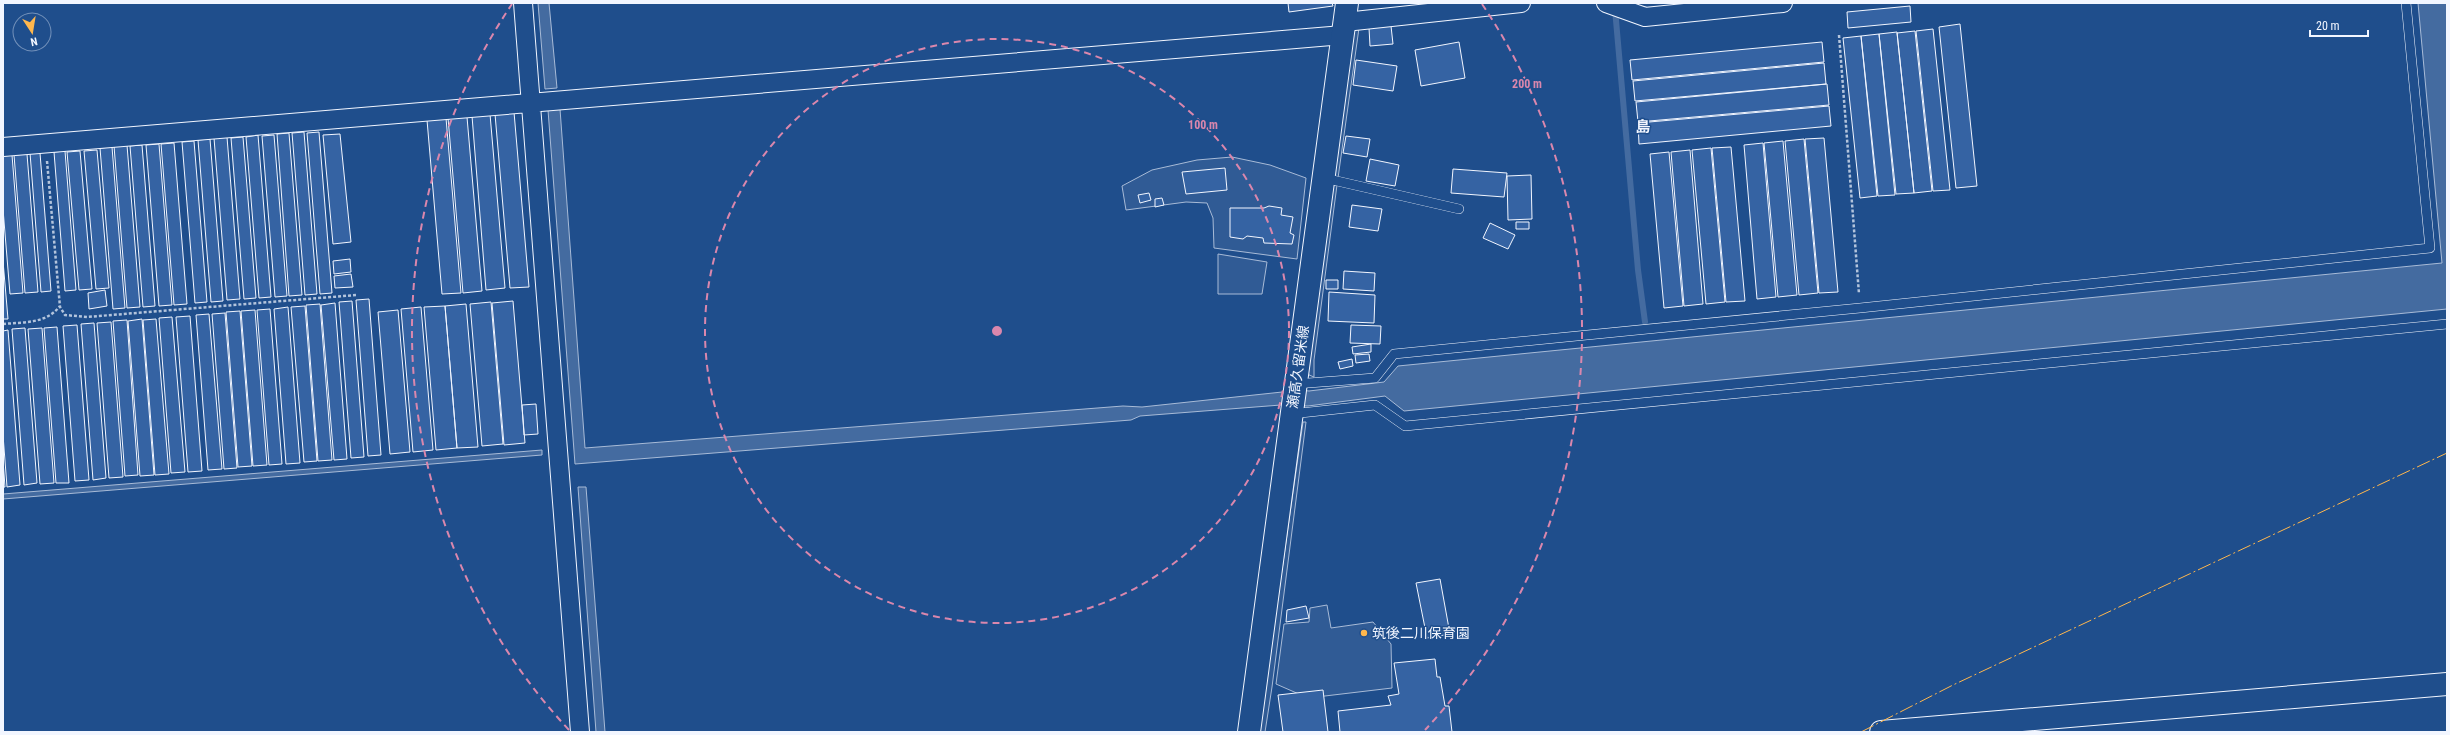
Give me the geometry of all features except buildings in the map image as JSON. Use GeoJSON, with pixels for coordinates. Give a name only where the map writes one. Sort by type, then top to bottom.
{"type":"FeatureCollection","features":[{"type":"Feature","properties":{"kind":"main road","name":"瀬高久留米線"},"geometry":{"type":"LineString","coordinates":[[1249,732],[1345,20]]}},
{"type":"Feature","properties":{"kind":"main road"},"geometry":{"type":"LineString","coordinates":[[1881,732],[2447,684]]}},
{"type":"Feature","properties":{"kind":"street"},"geometry":{"type":"LineString","coordinates":[[523,3],[580,732]]}},
{"type":"Feature","properties":{"kind":"street"},"geometry":{"type":"LineString","coordinates":[[3,146],[531,101],[1521,3]]}},
{"type":"Feature","properties":{"kind":"street"},"geometry":{"type":"LineString","coordinates":[[1606,3],[1645,17],[1784,3]]}},
{"type":"Feature","properties":{"kind":"lane"},"geometry":{"type":"LineString","coordinates":[[1295,384],[1375,378],[1394,354],[1860,308],[2430,248],[2406,3]]}},
{"type":"Feature","properties":{"kind":"lane"},"geometry":{"type":"LineString","coordinates":[[1324,178],[1459,209]]}},
{"type":"Feature","properties":{"kind":"lane"},"geometry":{"type":"LineString","coordinates":[[1291,414],[1376,404],[1405,426],[2447,324]]}},
{"type":"Feature","properties":{"kind":"path"},"geometry":{"type":"LineString","coordinates":[[1839,35],[1860,308]]}},
{"type":"Feature","properties":{"kind":"path"},"geometry":{"type":"LineString","coordinates":[[45,143],[60,306],[65,315],[87,317],[356,295]]}},
{"type":"Feature","properties":{"kind":"path"},"geometry":{"type":"LineString","coordinates":[[3,324],[44,320],[53,315],[60,306]]}},
{"type":"Feature","properties":{"kind":"shaded area"},"geometry":{"type":"Polygon","coordinates":[[[538,3],[549,3],[557,88],[545,89],[538,3]]]}},
{"type":"Feature","properties":{"kind":"shaded area"},"geometry":{"type":"Polygon","coordinates":[[[2418,3],[2447,3],[2447,309],[1404,411],[1385,396],[1308,406],[1281,405],[1140,416],[1131,420],[575,464],[548,110],[560,109],[585,448],[1123,406],[1142,407],[1301,390],[1309,391],[1384,382],[1398,366],[2442,263],[2418,3]]]}},
{"type":"Feature","properties":{"kind":"shaded area"},"geometry":{"type":"Polygon","coordinates":[[[1359,28],[1338,178],[1334,176],[1352,30],[1359,28]]]}},
{"type":"Feature","properties":{"kind":"shaded area"},"geometry":{"type":"Polygon","coordinates":[[[1232,157],[1270,165],[1306,178],[1297,259],[1214,248],[1213,218],[1207,203],[1186,202],[1126,210],[1122,186],[1152,170],[1197,160],[1232,157]]]}},
{"type":"Feature","properties":{"kind":"shaded area"},"geometry":{"type":"Polygon","coordinates":[[[1337,185],[1314,360],[1314,377],[1309,375],[1307,368],[1332,186],[1337,185]]]}},
{"type":"Feature","properties":{"kind":"shaded area"},"geometry":{"type":"Polygon","coordinates":[[[1218,254],[1267,262],[1262,294],[1218,294],[1218,254]]]}},
{"type":"Feature","properties":{"kind":"shaded area"},"geometry":{"type":"Polygon","coordinates":[[[1303,422],[1306,422],[1272,687],[1265,732],[1259,732],[1303,422]]]}},
{"type":"Feature","properties":{"kind":"shaded area"},"geometry":{"type":"Polygon","coordinates":[[[542,450],[542,455],[3,499],[3,494],[542,450]]]}},
{"type":"Feature","properties":{"kind":"shaded area"},"geometry":{"type":"Polygon","coordinates":[[[578,487],[586,487],[605,732],[596,732],[578,487]]]}},
{"type":"Feature","properties":{"kind":"shaded area"},"geometry":{"type":"Polygon","coordinates":[[[1327,605],[1331,628],[1373,622],[1391,644],[1392,688],[1308,698],[1276,684],[1284,624],[1309,622],[1310,608],[1327,605]]]}},
{"type":"Feature","properties":{"kind":"waterway"},"geometry":{"type":"LineString","coordinates":[[1615,9],[1638,270],[1645,322]]}},
{"type":"Feature","properties":{"kind":"power"},"geometry":{"type":"LineString","coordinates":[[1861,732],[1953,685],[2447,453]]}},
{"type":"Feature","properties":{"kind":"place","name":"筑後二川保育園"},"geometry":{"type":"Point","coordinates":[1364,633]}},
{"type":"Feature","properties":{"kind":"district","name":"島"},"geometry":{"type":"Point","coordinates":[1643,127]}}]}
